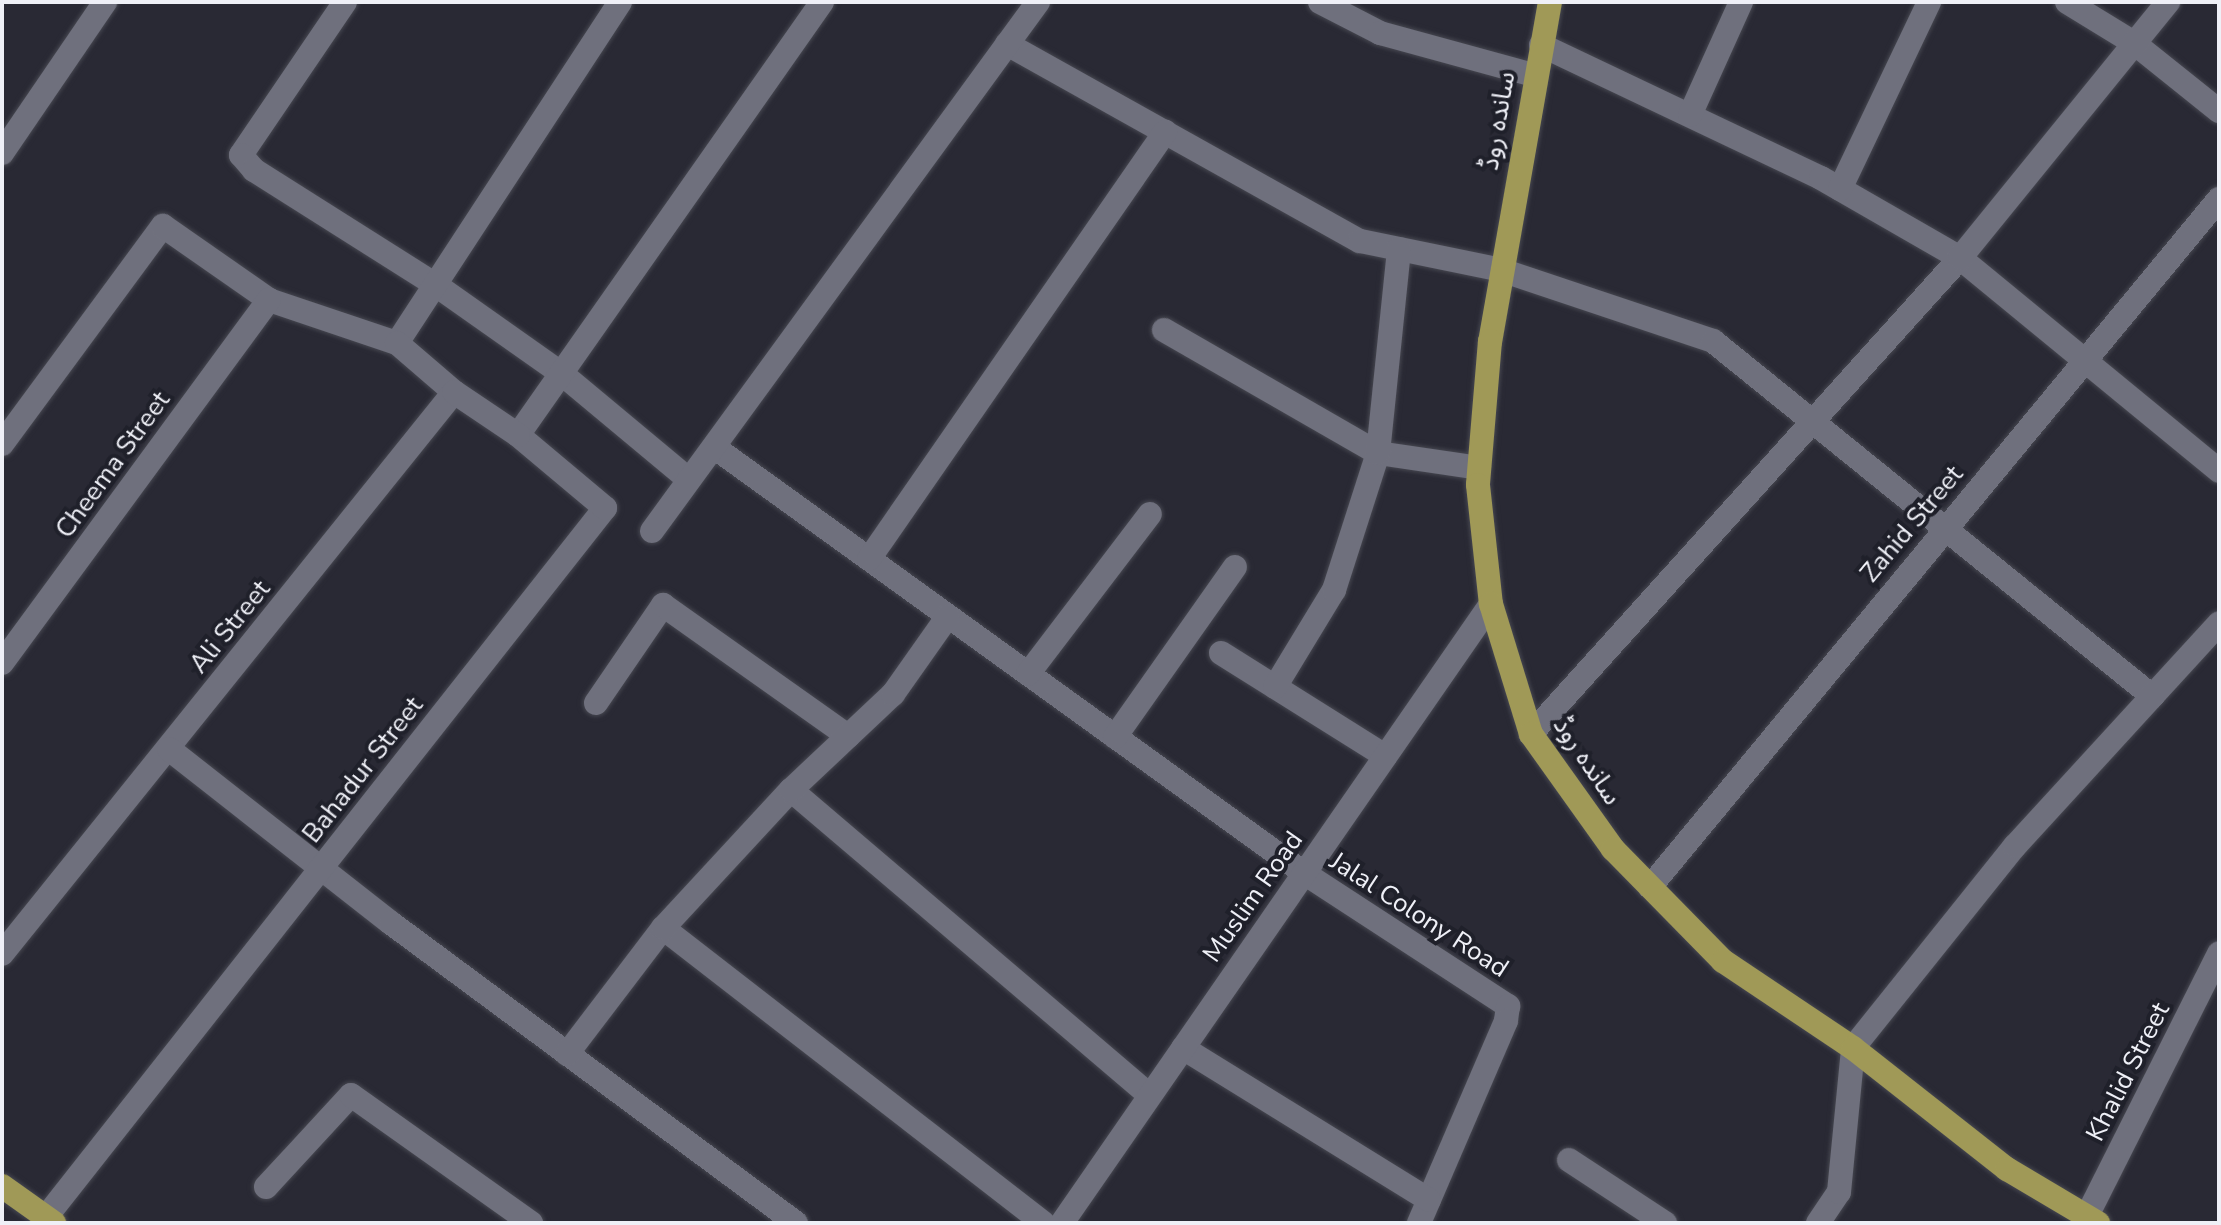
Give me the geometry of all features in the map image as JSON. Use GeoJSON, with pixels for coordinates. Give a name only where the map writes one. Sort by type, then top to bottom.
{"type":"FeatureCollection","features":[{"type":"Feature","properties":{"kind":"main road","name":"ساندہ روڈ"},"geometry":{"type":"LineString","coordinates":[[1550,2],[1534,75],[1501,270],[1479,468],[1491,604],[1531,734],[1613,849],[1723,961],[1853,1048],[2007,1169],[2093,1220]]}},
{"type":"Feature","properties":{"kind":"main road"},"geometry":{"type":"LineString","coordinates":[[2,1186],[50,1220]]}},
{"type":"Feature","properties":{"kind":"street"},"geometry":{"type":"LineString","coordinates":[[2,153],[105,2]]}},
{"type":"Feature","properties":{"kind":"street"},"geometry":{"type":"LineString","coordinates":[[345,2],[241,155],[254,170],[436,285],[562,374],[689,480]]}},
{"type":"Feature","properties":{"kind":"street"},"geometry":{"type":"LineString","coordinates":[[397,343],[620,2]]}},
{"type":"Feature","properties":{"kind":"street"},"geometry":{"type":"LineString","coordinates":[[518,435],[822,2]]}},
{"type":"Feature","properties":{"kind":"street"},"geometry":{"type":"LineString","coordinates":[[652,531],[1038,2]]}},
{"type":"Feature","properties":{"kind":"street"},"geometry":{"type":"LineString","coordinates":[[1320,2],[1380,33],[1534,75]]}},
{"type":"Feature","properties":{"kind":"street"},"geometry":{"type":"LineString","coordinates":[[1690,115],[1741,2]]}},
{"type":"Feature","properties":{"kind":"street"},"geometry":{"type":"LineString","coordinates":[[1840,189],[1929,2]]}},
{"type":"Feature","properties":{"kind":"street"},"geometry":{"type":"LineString","coordinates":[[2067,2],[2134,43],[2219,111]]}},
{"type":"Feature","properties":{"kind":"street"},"geometry":{"type":"LineString","coordinates":[[1531,734],[1813,425],[1960,258],[2168,2]]}},
{"type":"Feature","properties":{"kind":"street"},"geometry":{"type":"LineString","coordinates":[[1007,44],[1360,241],[1501,270],[1713,341],[1813,425],[1947,526],[2152,696]]}},
{"type":"Feature","properties":{"kind":"street"},"geometry":{"type":"LineString","coordinates":[[1541,45],[1840,189],[1960,258],[2219,471]]}},
{"type":"Feature","properties":{"kind":"street"},"geometry":{"type":"LineString","coordinates":[[869,559],[1165,132]]}},
{"type":"Feature","properties":{"kind":"street","name":"Zahid Street"},"geometry":{"type":"LineString","coordinates":[[1650,887],[2219,199]]}},
{"type":"Feature","properties":{"kind":"street"},"geometry":{"type":"LineString","coordinates":[[2,444],[163,226],[269,300],[397,343],[454,392]]}},
{"type":"Feature","properties":{"kind":"street"},"geometry":{"type":"LineString","coordinates":[[1275,687],[1334,590],[1378,453],[1399,249]]}},
{"type":"Feature","properties":{"kind":"street","name":"Cheema Street"},"geometry":{"type":"LineString","coordinates":[[2,663],[269,300]]}},
{"type":"Feature","properties":{"kind":"street"},"geometry":{"type":"LineString","coordinates":[[1164,330],[1378,453],[1479,468]]}},
{"type":"Feature","properties":{"kind":"street","name":"Bahadur Street"},"geometry":{"type":"LineString","coordinates":[[50,1220],[322,867],[605,508],[518,435],[454,392]]}},
{"type":"Feature","properties":{"kind":"street","name":"Ali Street"},"geometry":{"type":"LineString","coordinates":[[2,954],[454,392]]}},
{"type":"Feature","properties":{"kind":"street"},"geometry":{"type":"LineString","coordinates":[[714,447],[1304,873]]}},
{"type":"Feature","properties":{"kind":"street"},"geometry":{"type":"LineString","coordinates":[[1028,674],[1150,514]]}},
{"type":"Feature","properties":{"kind":"street"},"geometry":{"type":"LineString","coordinates":[[1115,737],[1235,567]]}},
{"type":"Feature","properties":{"kind":"street","name":"Muslim Road"},"geometry":{"type":"LineString","coordinates":[[1062,1223],[1491,604]]}},
{"type":"Feature","properties":{"kind":"street"},"geometry":{"type":"LineString","coordinates":[[596,703],[663,605],[848,736]]}},
{"type":"Feature","properties":{"kind":"street"},"geometry":{"type":"LineString","coordinates":[[567,1054],[663,928],[791,790],[893,694],[948,616]]}},
{"type":"Feature","properties":{"kind":"street"},"geometry":{"type":"LineString","coordinates":[[1818,1223],[1839,1192],[1853,1048],[2015,846],[2219,623]]}},
{"type":"Feature","properties":{"kind":"street"},"geometry":{"type":"LineString","coordinates":[[1221,653],[1385,756]]}},
{"type":"Feature","properties":{"kind":"street"},"geometry":{"type":"LineString","coordinates":[[169,749],[567,1054],[796,1223]]}},
{"type":"Feature","properties":{"kind":"street"},"geometry":{"type":"LineString","coordinates":[[791,790],[1150,1095]]}},
{"type":"Feature","properties":{"kind":"street","name":"Jalal Colony Road"},"geometry":{"type":"LineString","coordinates":[[1304,873],[1508,1006],[1506,1021],[1419,1223]]}},
{"type":"Feature","properties":{"kind":"street"},"geometry":{"type":"LineString","coordinates":[[663,928],[1043,1223]]}},
{"type":"Feature","properties":{"kind":"street","name":"Khalid Street"},"geometry":{"type":"LineString","coordinates":[[2093,1220],[2219,953]]}},
{"type":"Feature","properties":{"kind":"street"},"geometry":{"type":"LineString","coordinates":[[1183,1048],[1429,1200]]}},
{"type":"Feature","properties":{"kind":"street"},"geometry":{"type":"LineString","coordinates":[[266,1187],[351,1095],[531,1223]]}},
{"type":"Feature","properties":{"kind":"street"},"geometry":{"type":"LineString","coordinates":[[1569,1160],[1665,1223]]}}]}
